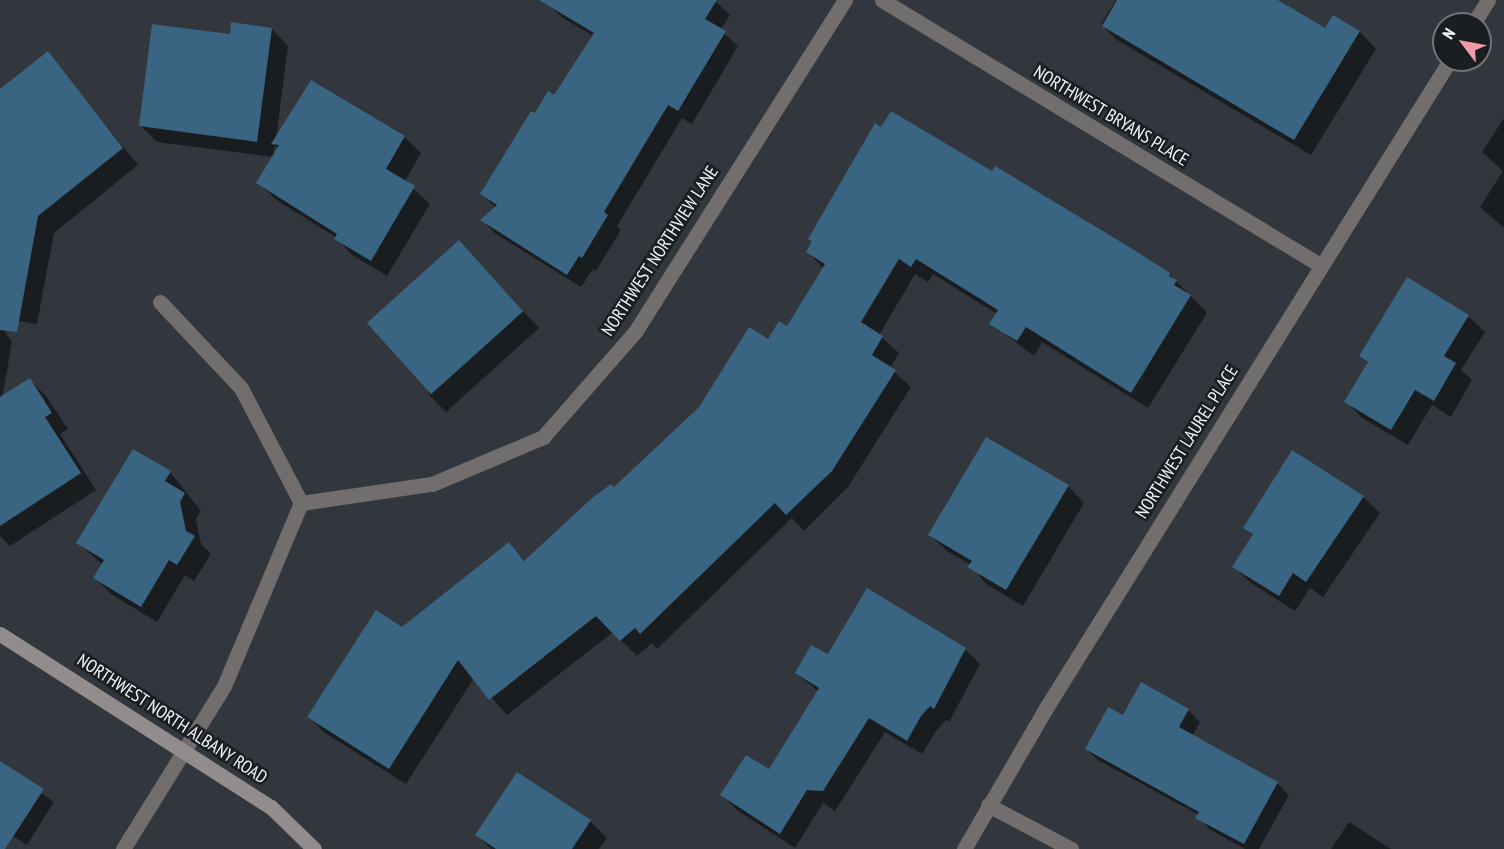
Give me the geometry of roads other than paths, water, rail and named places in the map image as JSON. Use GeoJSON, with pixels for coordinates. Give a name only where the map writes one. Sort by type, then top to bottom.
{"type":"FeatureCollection","features":[{"type":"Feature","properties":{"kind":"street","name":"NORTHWEST NORTHVIEW LANE"},"geometry":{"type":"LineString","coordinates":[[301,503],[432,484],[543,437],[635,332],[845,0]]}},
{"type":"Feature","properties":{"kind":"street","name":"NORTHWEST BRYANS PLACE"},"geometry":{"type":"LineString","coordinates":[[882,0],[1320,265]]}},
{"type":"Feature","properties":{"kind":"street","name":"NORTHWEST LAUREL PLACE"},"geometry":{"type":"LineString","coordinates":[[964,849],[988,806],[1320,265],[1442,72]]}},
{"type":"Feature","properties":{"kind":"street"},"geometry":{"type":"LineString","coordinates":[[123,849],[224,686],[301,503],[241,388],[160,302]]}},
{"type":"Feature","properties":{"kind":"street","name":"NORTHWEST NORTH ALBANY ROAD"},"geometry":{"type":"LineString","coordinates":[[0,634],[271,807],[314,849]]}},
{"type":"Feature","properties":{"kind":"street"},"geometry":{"type":"LineString","coordinates":[[988,806],[1071,849]]}}]}
